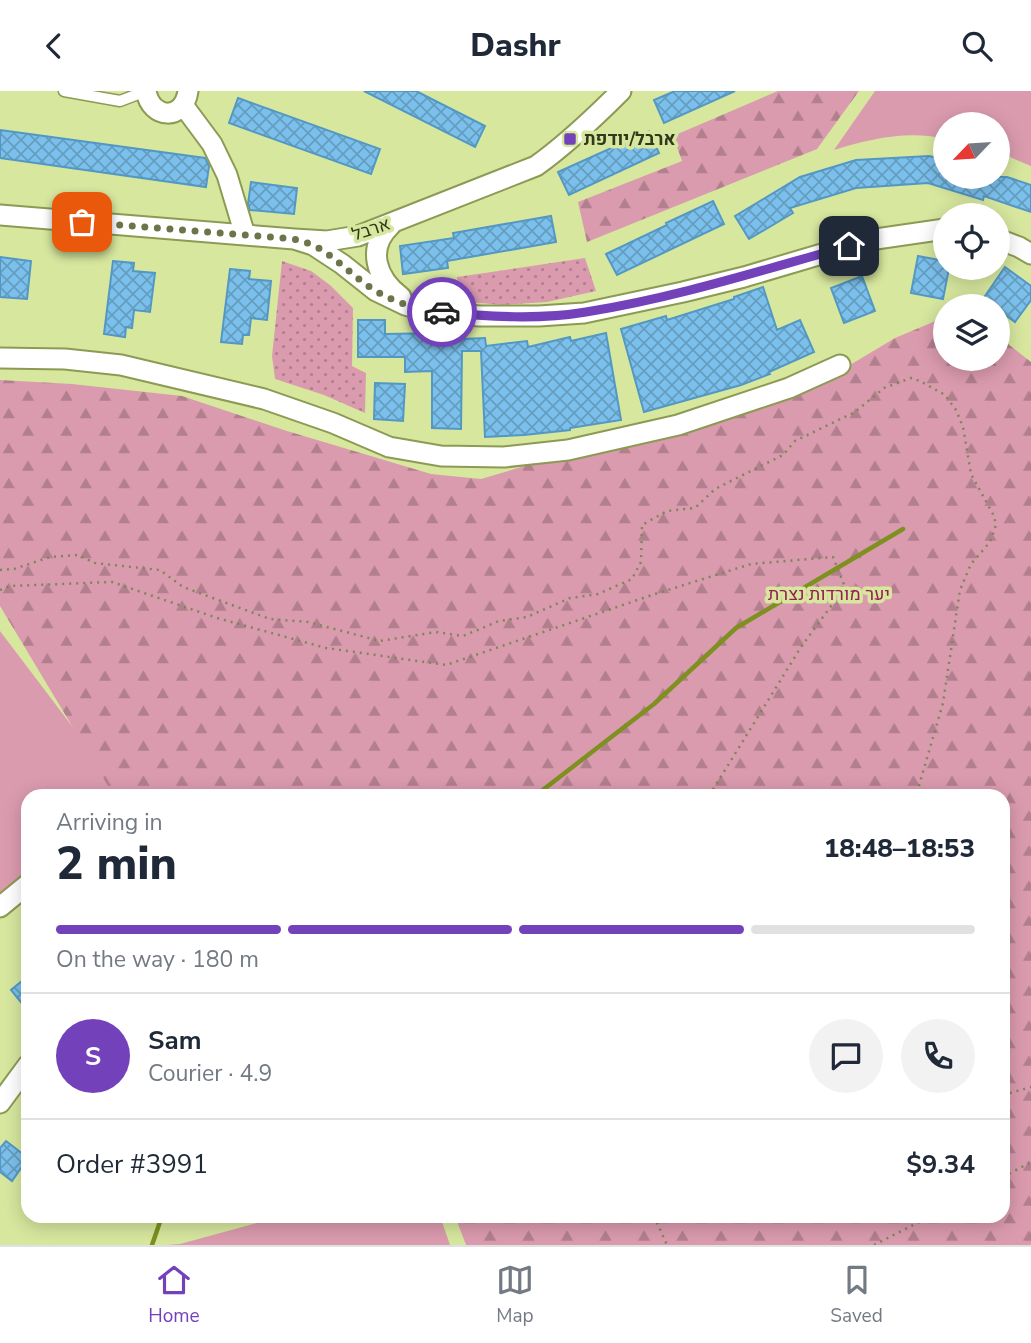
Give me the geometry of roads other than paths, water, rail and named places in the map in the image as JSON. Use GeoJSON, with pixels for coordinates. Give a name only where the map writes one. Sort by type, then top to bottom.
{"type":"FeatureCollection","features":[{"type":"Feature","properties":{"kind":"street"},"geometry":{"type":"LineString","coordinates":[[146,91],[151,106],[164,113],[172,113],[186,98],[226,175],[245,235]]}},
{"type":"Feature","properties":{"kind":"street","name":"ארבל"},"geometry":{"type":"LineString","coordinates":[[0,215],[327,241],[358,236],[536,166],[588,124],[621,91]]}},
{"type":"Feature","properties":{"kind":"street"},"geometry":{"type":"LineString","coordinates":[[393,223],[382,233],[377,244],[382,278],[393,291],[416,308]]}},
{"type":"Feature","properties":{"kind":"street"},"geometry":{"type":"LineString","coordinates":[[294,239],[313,246],[342,264],[376,291],[405,305],[427,311],[479,316],[539,316],[584,313],[682,292],[744,277],[869,240],[933,231]]}},
{"type":"Feature","properties":{"kind":"street"},"geometry":{"type":"LineString","coordinates":[[1010,244],[1031,254]]}},
{"type":"Feature","properties":{"kind":"street"},"geometry":{"type":"LineString","coordinates":[[0,358],[65,359],[121,365],[264,400],[333,423],[389,447],[440,456],[504,457],[568,450],[677,425],[789,389],[840,365]]}},
{"type":"Feature","properties":{"kind":"street"},"geometry":{"type":"LineString","coordinates":[[0,907],[21,890]]}},
{"type":"Feature","properties":{"kind":"street"},"geometry":{"type":"LineString","coordinates":[[0,1103],[21,1074]]}},
{"type":"Feature","properties":{"kind":"lane"},"geometry":{"type":"LineString","coordinates":[[64,91],[120,100],[146,91]]}},
{"type":"Feature","properties":{"kind":"waterway"},"geometry":{"type":"LineString","coordinates":[[544,789],[654,704],[736,628],[903,529]]}},
{"type":"Feature","properties":{"kind":"waterway"},"geometry":{"type":"LineString","coordinates":[[152,1245],[160,1223]]}},
{"type":"Feature","properties":{"kind":"place","name":"ארבל/יודפת"},"geometry":{"type":"Point","coordinates":[570,139]}},
{"type":"Feature","properties":{"kind":"park label","name":"יער מורדות נצרת"},"geometry":{"type":"Point","coordinates":[829,594]}}]}
